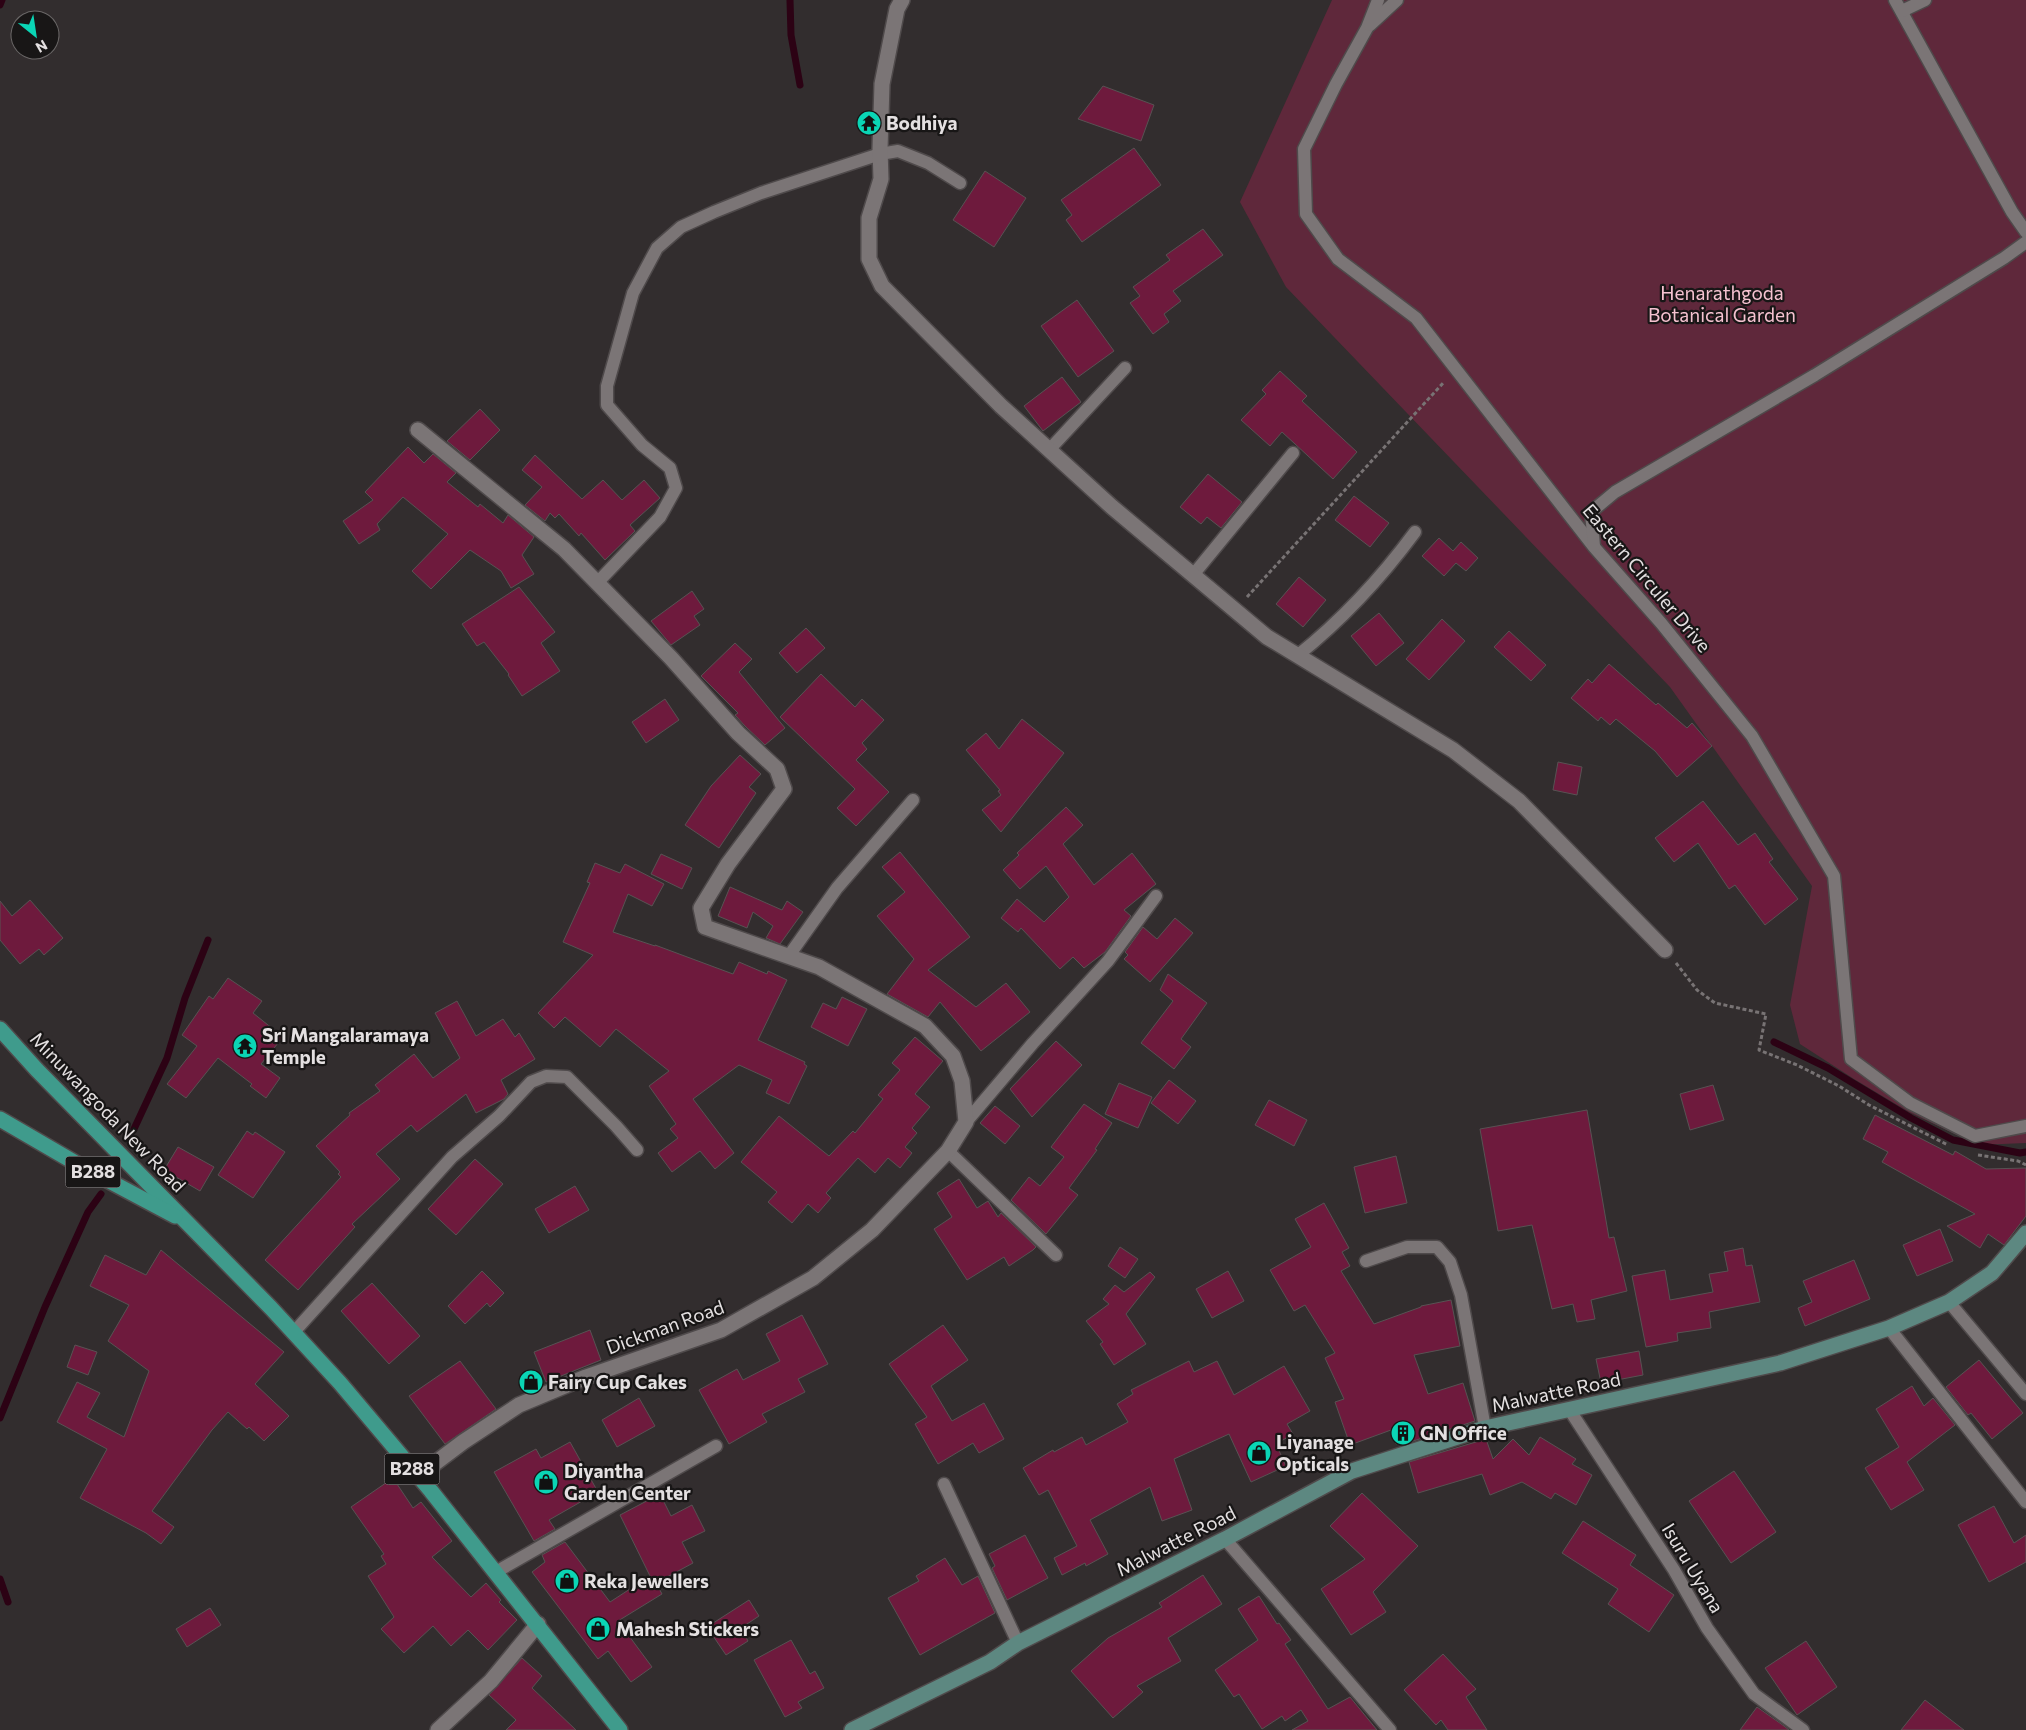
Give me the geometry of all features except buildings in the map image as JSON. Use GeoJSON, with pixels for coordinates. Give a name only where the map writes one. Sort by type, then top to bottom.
{"type":"FeatureCollection","features":[{"type":"Feature","properties":{"kind":"main road","name":"Minuwangoda New Road"},"geometry":{"type":"LineString","coordinates":[[0,1029],[37,1070],[187,1223]]}},
{"type":"Feature","properties":{"kind":"main road","name":"B288"},"geometry":{"type":"LineString","coordinates":[[0,1119],[79,1165],[187,1223],[294,1332],[418,1476],[538,1624],[620,1730]]}},
{"type":"Feature","properties":{"kind":"street"},"geometry":{"type":"LineString","coordinates":[[902,0],[897,9],[882,84],[881,179],[869,218],[869,259],[882,286],[1001,406],[1112,507],[1266,637],[1454,750],[1519,801],[1665,950]]}},
{"type":"Feature","properties":{"kind":"street"},"geometry":{"type":"LineString","coordinates":[[418,430],[564,549],[671,658],[738,733],[778,769],[784,790],[728,864],[701,908],[705,927],[819,967],[925,1026],[954,1056],[962,1081],[966,1122]]}},
{"type":"Feature","properties":{"kind":"street","name":"Dickman Road"},"geometry":{"type":"LineString","coordinates":[[418,1476],[463,1442],[519,1405],[586,1377],[721,1330],[813,1278],[872,1230],[948,1151],[966,1122]]}},
{"type":"Feature","properties":{"kind":"street","name":"Malwatte Road"},"geometry":{"type":"LineString","coordinates":[[852,1730],[990,1662],[1018,1643],[1225,1539],[1352,1471],[1485,1428],[1780,1363],[1889,1328],[1949,1302],[1992,1273],[2026,1233]]}},
{"type":"Feature","properties":{"kind":"street"},"geometry":{"type":"LineString","coordinates":[[438,1730],[490,1681],[538,1624]]}},
{"type":"Feature","properties":{"kind":"lane","name":"Eastern Circuler Drive"},"geometry":{"type":"LineString","coordinates":[[1378,0],[1367,28],[1336,84],[1304,150],[1306,214],[1338,259],[1416,318],[1594,547],[1661,622],[1752,736],[1834,876],[1851,1059],[1910,1103],[1975,1136],[2026,1126]]}},
{"type":"Feature","properties":{"kind":"lane"},"geometry":{"type":"LineString","coordinates":[[1367,28],[1397,0]]}},
{"type":"Feature","properties":{"kind":"lane"},"geometry":{"type":"LineString","coordinates":[[1895,0],[2012,212],[2026,232]]}},
{"type":"Feature","properties":{"kind":"lane"},"geometry":{"type":"LineString","coordinates":[[1902,11],[1925,0]]}},
{"type":"Feature","properties":{"kind":"lane"},"geometry":{"type":"LineString","coordinates":[[597,582],[660,517],[676,488],[670,468],[642,445],[606,405],[608,386],[633,292],[657,248],[681,227],[714,212],[761,193],[880,154],[898,151],[928,163],[960,183]]}},
{"type":"Feature","properties":{"kind":"lane"},"geometry":{"type":"LineString","coordinates":[[1594,547],[1591,512],[1615,492],[1815,375],[2004,258],[2026,242]]}},
{"type":"Feature","properties":{"kind":"lane"},"geometry":{"type":"LineString","coordinates":[[1049,450],[1126,368]]}},
{"type":"Feature","properties":{"kind":"lane"},"geometry":{"type":"LineString","coordinates":[[1193,575],[1293,453]]}},
{"type":"Feature","properties":{"kind":"lane"},"geometry":{"type":"LineString","coordinates":[[1297,656],[1325,633],[1388,568],[1415,532]]}},
{"type":"Feature","properties":{"kind":"lane"},"geometry":{"type":"LineString","coordinates":[[788,957],[837,888],[913,800]]}},
{"type":"Feature","properties":{"kind":"lane"},"geometry":{"type":"LineString","coordinates":[[966,1122],[1033,1043],[1108,961],[1156,896]]}},
{"type":"Feature","properties":{"kind":"lane"},"geometry":{"type":"LineString","coordinates":[[294,1332],[452,1157],[499,1116],[531,1082],[546,1076],[566,1077],[616,1126],[637,1150]]}},
{"type":"Feature","properties":{"kind":"lane"},"geometry":{"type":"LineString","coordinates":[[948,1151],[1056,1255]]}},
{"type":"Feature","properties":{"kind":"lane"},"geometry":{"type":"LineString","coordinates":[[1366,1261],[1407,1247],[1437,1247],[1450,1262],[1461,1295],[1485,1428]]}},
{"type":"Feature","properties":{"kind":"lane"},"geometry":{"type":"LineString","coordinates":[[1949,1302],[2026,1394]]}},
{"type":"Feature","properties":{"kind":"lane"},"geometry":{"type":"LineString","coordinates":[[1889,1328],[2026,1502]]}},
{"type":"Feature","properties":{"kind":"lane","name":"Isuru Uyana"},"geometry":{"type":"LineString","coordinates":[[1569,1409],[1674,1570],[1707,1628],[1754,1694],[1802,1730]]}},
{"type":"Feature","properties":{"kind":"lane"},"geometry":{"type":"LineString","coordinates":[[496,1572],[716,1446]]}},
{"type":"Feature","properties":{"kind":"lane"},"geometry":{"type":"LineString","coordinates":[[944,1484],[1018,1643]]}},
{"type":"Feature","properties":{"kind":"lane"},"geometry":{"type":"LineString","coordinates":[[1225,1539],[1390,1730]]}},
{"type":"Feature","properties":{"kind":"path"},"geometry":{"type":"LineString","coordinates":[[1235,610],[1456,369]]}},
{"type":"Feature","properties":{"kind":"path"},"geometry":{"type":"LineString","coordinates":[[1665,950],[1697,990],[1715,1003],[1766,1014],[1759,1050],[1797,1065],[1839,1086],[1877,1109],[1950,1145]]}},
{"type":"Feature","properties":{"kind":"path"},"geometry":{"type":"LineString","coordinates":[[1976,1154],[2018,1161],[2026,1165]]}},
{"type":"Feature","properties":{"kind":"green space","name":"Henarathgoda Botanical Garden"},"geometry":{"type":"Polygon","coordinates":[[[1332,0],[2026,0],[2026,1143],[1978,1145],[1909,1112],[1800,1044],[1790,1005],[1812,886],[1670,687],[1286,287],[1240,202],[1332,0]]]}},
{"type":"Feature","properties":{"kind":"waterway"},"geometry":{"type":"LineString","coordinates":[[0,5],[2,0]]}},
{"type":"Feature","properties":{"kind":"waterway"},"geometry":{"type":"LineString","coordinates":[[790,0],[791,35],[800,85]]}},
{"type":"Feature","properties":{"kind":"waterway"},"geometry":{"type":"LineString","coordinates":[[134,1129],[167,1058],[185,998],[208,940]]}},
{"type":"Feature","properties":{"kind":"waterway"},"geometry":{"type":"LineString","coordinates":[[1774,1042],[1828,1068],[1911,1118],[1953,1140],[2020,1153],[2026,1152]]}},
{"type":"Feature","properties":{"kind":"waterway"},"geometry":{"type":"LineString","coordinates":[[0,1418],[45,1307],[88,1212],[101,1194]]}},
{"type":"Feature","properties":{"kind":"waterway"},"geometry":{"type":"LineString","coordinates":[[0,1579],[8,1602]]}},
{"type":"Feature","properties":{"kind":"place","name":"Bodhiya"},"geometry":{"type":"Point","coordinates":[869,123]}},
{"type":"Feature","properties":{"kind":"place","name":"Sri Mangalaramaya Temple"},"geometry":{"type":"Point","coordinates":[245,1046]}},
{"type":"Feature","properties":{"kind":"place","name":"Fairy Cup Cakes"},"geometry":{"type":"Point","coordinates":[531,1382]}},
{"type":"Feature","properties":{"kind":"place","name":"GN Office"},"geometry":{"type":"Point","coordinates":[1403,1433]}},
{"type":"Feature","properties":{"kind":"place","name":"Liyanage Opticals"},"geometry":{"type":"Point","coordinates":[1259,1453]}},
{"type":"Feature","properties":{"kind":"place","name":"Diyantha Garden Center"},"geometry":{"type":"Point","coordinates":[546,1482]}},
{"type":"Feature","properties":{"kind":"place","name":"Reka Jewellers"},"geometry":{"type":"Point","coordinates":[567,1581]}},
{"type":"Feature","properties":{"kind":"place","name":"Mahesh Stickers"},"geometry":{"type":"Point","coordinates":[598,1629]}}]}
